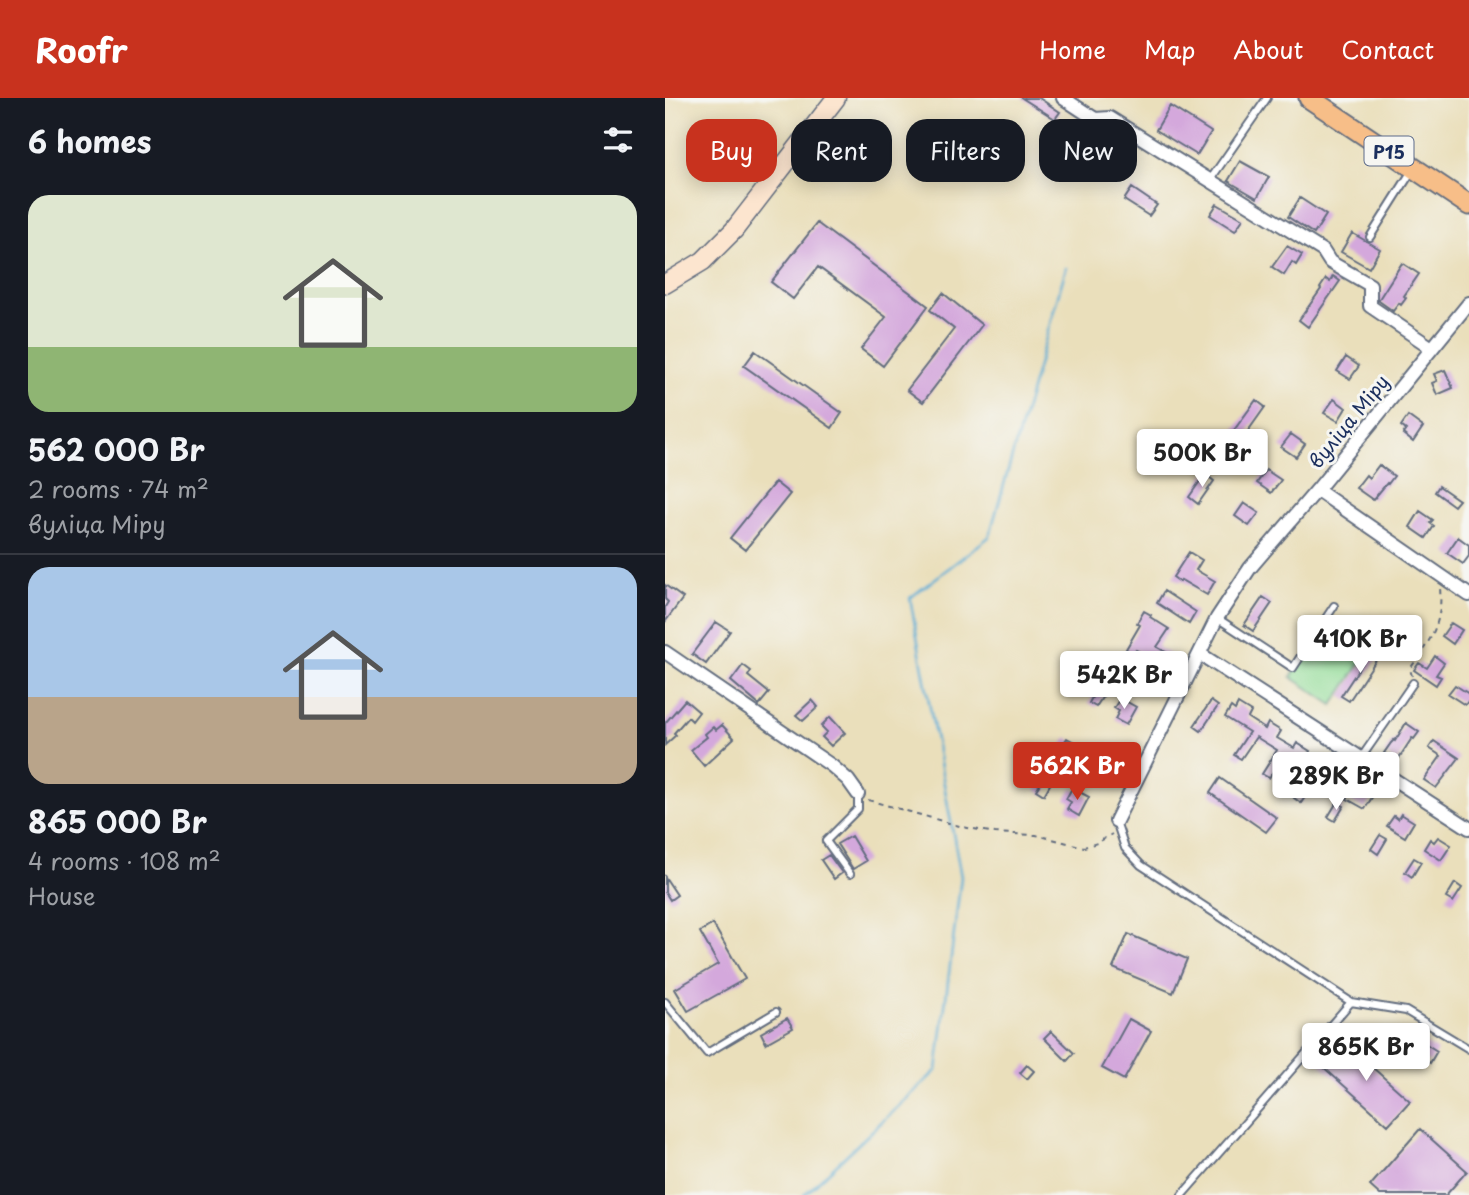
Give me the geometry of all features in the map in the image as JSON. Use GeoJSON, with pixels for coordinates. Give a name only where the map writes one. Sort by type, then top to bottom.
{"type":"FeatureCollection","features":[{"type":"Feature","properties":{"kind":"main road","name":"Р15"},"geometry":{"type":"LineString","coordinates":[[1309,98],[1469,205]]}},
{"type":"Feature","properties":{"kind":"street"},"geometry":{"type":"LineString","coordinates":[[665,284],[703,261],[734,230],[836,98]]}},
{"type":"Feature","properties":{"kind":"street"},"geometry":{"type":"LineString","coordinates":[[1063,98],[1095,119],[1110,118],[1323,251],[1330,262],[1370,285],[1370,306],[1432,348]]}},
{"type":"Feature","properties":{"kind":"street","name":"вуліца Міру"},"geometry":{"type":"LineString","coordinates":[[1117,825],[1217,618],[1250,568],[1469,303]]}},
{"type":"Feature","properties":{"kind":"street"},"geometry":{"type":"LineString","coordinates":[[1317,489],[1469,595]]}},
{"type":"Feature","properties":{"kind":"street"},"geometry":{"type":"LineString","coordinates":[[665,652],[832,766],[848,780],[858,794]]}},
{"type":"Feature","properties":{"kind":"street"},"geometry":{"type":"LineString","coordinates":[[1200,654],[1469,828]]}},
{"type":"Feature","properties":{"kind":"lane"},"geometry":{"type":"LineString","coordinates":[[1210,180],[1266,98]]}},
{"type":"Feature","properties":{"kind":"lane"},"geometry":{"type":"LineString","coordinates":[[1370,237],[1413,167]]}},
{"type":"Feature","properties":{"kind":"lane"},"geometry":{"type":"LineString","coordinates":[[1217,618],[1293,668],[1334,606]]}},
{"type":"Feature","properties":{"kind":"lane"},"geometry":{"type":"LineString","coordinates":[[1361,758],[1413,683]]}},
{"type":"Feature","properties":{"kind":"lane"},"geometry":{"type":"LineString","coordinates":[[850,874],[826,841],[858,809],[858,794]]}},
{"type":"Feature","properties":{"kind":"lane"},"geometry":{"type":"LineString","coordinates":[[1117,825],[1125,848],[1141,865],[1351,1002],[1406,1011],[1469,1049]]}},
{"type":"Feature","properties":{"kind":"lane"},"geometry":{"type":"LineString","coordinates":[[665,1002],[707,1053],[776,1012]]}},
{"type":"Feature","properties":{"kind":"lane"},"geometry":{"type":"LineString","coordinates":[[1182,1195],[1351,1002]]}},
{"type":"Feature","properties":{"kind":"path"},"geometry":{"type":"LineString","coordinates":[[1413,683],[1410,669],[1438,624],[1441,599],[1438,573]]}},
{"type":"Feature","properties":{"kind":"path"},"geometry":{"type":"LineString","coordinates":[[858,794],[868,800],[944,822],[995,833],[1036,835],[1084,847],[1097,842],[1117,825]]}},
{"type":"Feature","properties":{"kind":"green space"},"geometry":{"type":"Polygon","coordinates":[[[1330,619],[1371,647],[1333,705],[1291,677],[1330,619]]]}},
{"type":"Feature","properties":{"kind":"building"},"geometry":{"type":"Polygon","coordinates":[[[1022,98],[1039,98],[1060,112],[1055,119],[1022,98]]]}},
{"type":"Feature","properties":{"kind":"building"},"geometry":{"type":"Polygon","coordinates":[[[1170,106],[1211,132],[1197,155],[1156,130],[1170,106]]]}},
{"type":"Feature","properties":{"kind":"building"},"geometry":{"type":"Polygon","coordinates":[[[1240,161],[1269,177],[1257,198],[1228,181],[1240,161]]]}},
{"type":"Feature","properties":{"kind":"building"},"geometry":{"type":"Polygon","coordinates":[[[1132,188],[1157,205],[1149,216],[1124,200],[1132,188]]]}},
{"type":"Feature","properties":{"kind":"building"},"geometry":{"type":"Polygon","coordinates":[[[1300,198],[1326,215],[1314,234],[1288,217],[1300,198]]]}},
{"type":"Feature","properties":{"kind":"building"},"geometry":{"type":"Polygon","coordinates":[[[1217,204],[1243,219],[1235,231],[1210,215],[1217,204]]]}},
{"type":"Feature","properties":{"kind":"building"},"geometry":{"type":"Polygon","coordinates":[[[817,223],[928,306],[883,366],[861,349],[886,317],[818,267],[793,299],[771,282],[817,223]]]}},
{"type":"Feature","properties":{"kind":"building"},"geometry":{"type":"Polygon","coordinates":[[[1352,233],[1380,249],[1369,268],[1341,252],[1352,233]]]}},
{"type":"Feature","properties":{"kind":"building"},"geometry":{"type":"Polygon","coordinates":[[[1287,246],[1302,255],[1296,265],[1292,262],[1284,275],[1272,267],[1287,246]]]}},
{"type":"Feature","properties":{"kind":"building"},"geometry":{"type":"Polygon","coordinates":[[[1402,263],[1419,274],[1404,296],[1406,298],[1393,311],[1379,299],[1402,263]]]}},
{"type":"Feature","properties":{"kind":"building"},"geometry":{"type":"Polygon","coordinates":[[[1333,276],[1340,281],[1308,327],[1299,320],[1326,279],[1330,282],[1333,276]]]}},
{"type":"Feature","properties":{"kind":"building"},"geometry":{"type":"Polygon","coordinates":[[[943,293],[982,325],[923,402],[907,390],[954,329],[930,310],[943,293]]]}},
{"type":"Feature","properties":{"kind":"building"},"geometry":{"type":"Polygon","coordinates":[[[755,351],[842,413],[832,428],[744,366],[755,351]]]}},
{"type":"Feature","properties":{"kind":"building"},"geometry":{"type":"Polygon","coordinates":[[[1346,357],[1359,366],[1350,379],[1337,371],[1346,357]]]}},
{"type":"Feature","properties":{"kind":"building"},"geometry":{"type":"Polygon","coordinates":[[[1445,370],[1453,388],[1437,395],[1432,383],[1437,381],[1434,374],[1445,370]]]}},
{"type":"Feature","properties":{"kind":"building"},"geometry":{"type":"Polygon","coordinates":[[[1334,399],[1346,408],[1338,421],[1324,413],[1334,399]]]}},
{"type":"Feature","properties":{"kind":"building"},"geometry":{"type":"Polygon","coordinates":[[[1256,400],[1265,407],[1226,462],[1216,455],[1256,400]]]}},
{"type":"Feature","properties":{"kind":"building"},"geometry":{"type":"Polygon","coordinates":[[[1408,416],[1423,427],[1413,442],[1403,434],[1406,430],[1401,426],[1408,416]]]}},
{"type":"Feature","properties":{"kind":"building"},"geometry":{"type":"Polygon","coordinates":[[[1291,434],[1305,444],[1296,457],[1281,447],[1291,434]]]}},
{"type":"Feature","properties":{"kind":"building"},"geometry":{"type":"Polygon","coordinates":[[[1379,465],[1394,476],[1373,500],[1356,488],[1366,475],[1369,478],[1379,465]]]}},
{"type":"Feature","properties":{"kind":"building"},"geometry":{"type":"Polygon","coordinates":[[[1266,470],[1281,480],[1271,493],[1257,483],[1266,470]]]}},
{"type":"Feature","properties":{"kind":"building"},"geometry":{"type":"Polygon","coordinates":[[[1205,474],[1214,481],[1198,504],[1189,497],[1205,474]]]}},
{"type":"Feature","properties":{"kind":"building"},"geometry":{"type":"Polygon","coordinates":[[[775,482],[790,494],[745,550],[730,538],[775,482]]]}},
{"type":"Feature","properties":{"kind":"building"},"geometry":{"type":"Polygon","coordinates":[[[1439,486],[1459,500],[1454,506],[1435,492],[1439,486]]]}},
{"type":"Feature","properties":{"kind":"building"},"geometry":{"type":"Polygon","coordinates":[[[1244,503],[1259,513],[1249,526],[1235,516],[1244,503]]]}},
{"type":"Feature","properties":{"kind":"building"},"geometry":{"type":"Polygon","coordinates":[[[1420,511],[1433,520],[1430,523],[1434,526],[1426,538],[1410,527],[1420,511]]]}},
{"type":"Feature","properties":{"kind":"building"},"geometry":{"type":"Polygon","coordinates":[[[1458,537],[1469,545],[1469,556],[1463,564],[1447,553],[1458,537]]]}},
{"type":"Feature","properties":{"kind":"building"},"geometry":{"type":"Polygon","coordinates":[[[1189,552],[1202,560],[1196,570],[1215,581],[1207,595],[1173,577],[1189,552]]]}},
{"type":"Feature","properties":{"kind":"building"},"geometry":{"type":"Polygon","coordinates":[[[665,585],[683,598],[665,622],[665,607],[668,602],[665,599],[665,585]]]}},
{"type":"Feature","properties":{"kind":"building"},"geometry":{"type":"Polygon","coordinates":[[[1164,591],[1196,612],[1189,624],[1157,603],[1164,591]]]}},
{"type":"Feature","properties":{"kind":"building"},"geometry":{"type":"Polygon","coordinates":[[[1263,597],[1272,603],[1253,631],[1244,625],[1263,597]]]}},
{"type":"Feature","properties":{"kind":"building"},"geometry":{"type":"Polygon","coordinates":[[[1144,611],[1169,629],[1157,647],[1169,654],[1159,673],[1148,666],[1152,658],[1136,650],[1133,654],[1126,649],[1140,625],[1137,623],[1144,611]]]}},
{"type":"Feature","properties":{"kind":"building"},"geometry":{"type":"Polygon","coordinates":[[[716,622],[730,631],[706,664],[692,654],[716,622]]]}},
{"type":"Feature","properties":{"kind":"building"},"geometry":{"type":"Polygon","coordinates":[[[1451,623],[1462,630],[1453,644],[1442,636],[1451,623]]]}},
{"type":"Feature","properties":{"kind":"building"},"geometry":{"type":"Polygon","coordinates":[[[1372,649],[1380,654],[1349,701],[1341,696],[1372,649]]]}},
{"type":"Feature","properties":{"kind":"building"},"geometry":{"type":"Polygon","coordinates":[[[1435,656],[1444,663],[1436,675],[1441,677],[1436,685],[1414,670],[1419,663],[1427,668],[1435,656]]]}},
{"type":"Feature","properties":{"kind":"building"},"geometry":{"type":"Polygon","coordinates":[[[743,665],[751,671],[748,676],[769,693],[759,705],[731,681],[743,665]]]}},
{"type":"Feature","properties":{"kind":"building"},"geometry":{"type":"Polygon","coordinates":[[[1455,685],[1469,694],[1465,705],[1448,694],[1455,685]]]}},
{"type":"Feature","properties":{"kind":"building"},"geometry":{"type":"Polygon","coordinates":[[[1097,688],[1105,693],[1096,707],[1089,703],[1097,688]]]}},
{"type":"Feature","properties":{"kind":"building"},"geometry":{"type":"Polygon","coordinates":[[[1120,698],[1136,707],[1126,725],[1115,719],[1119,711],[1114,708],[1120,698]]]}},
{"type":"Feature","properties":{"kind":"building"},"geometry":{"type":"Polygon","coordinates":[[[685,700],[699,712],[692,721],[688,717],[674,733],[676,735],[665,745],[665,723],[685,700]]]}},
{"type":"Feature","properties":{"kind":"building"},"geometry":{"type":"Polygon","coordinates":[[[812,700],[818,707],[803,721],[796,715],[812,700]]]}},
{"type":"Feature","properties":{"kind":"building"},"geometry":{"type":"Polygon","coordinates":[[[1211,701],[1218,706],[1201,731],[1194,726],[1211,701]]]}},
{"type":"Feature","properties":{"kind":"building"},"geometry":{"type":"Polygon","coordinates":[[[1238,704],[1251,712],[1248,718],[1265,729],[1268,723],[1281,731],[1277,738],[1294,748],[1297,743],[1310,751],[1301,766],[1283,755],[1269,778],[1262,774],[1277,750],[1256,737],[1241,759],[1234,755],[1249,732],[1225,717],[1231,707],[1235,710],[1238,704]]]}},
{"type":"Feature","properties":{"kind":"building"},"geometry":{"type":"Polygon","coordinates":[[[830,717],[845,733],[831,746],[822,737],[827,732],[821,726],[830,717]]]}},
{"type":"Feature","properties":{"kind":"building"},"geometry":{"type":"Polygon","coordinates":[[[1406,723],[1419,732],[1397,761],[1384,753],[1406,723]]]}},
{"type":"Feature","properties":{"kind":"building"},"geometry":{"type":"Polygon","coordinates":[[[722,725],[734,738],[704,766],[691,750],[707,737],[705,734],[713,727],[716,730],[722,725]]]}},
{"type":"Feature","properties":{"kind":"building"},"geometry":{"type":"Polygon","coordinates":[[[1067,738],[1074,742],[1066,757],[1058,752],[1067,738]]]}},
{"type":"Feature","properties":{"kind":"building"},"geometry":{"type":"Polygon","coordinates":[[[1434,741],[1459,758],[1436,788],[1424,780],[1441,756],[1429,748],[1434,741]]]}},
{"type":"Feature","properties":{"kind":"building"},"geometry":{"type":"Polygon","coordinates":[[[1093,750],[1110,759],[1099,778],[1088,771],[1092,763],[1087,760],[1093,750]]]}},
{"type":"Feature","properties":{"kind":"building"},"geometry":{"type":"Polygon","coordinates":[[[1328,764],[1341,772],[1331,787],[1314,776],[1320,766],[1324,769],[1328,764]]]}},
{"type":"Feature","properties":{"kind":"building"},"geometry":{"type":"Polygon","coordinates":[[[1045,776],[1052,781],[1044,795],[1036,790],[1045,776]]]}},
{"type":"Feature","properties":{"kind":"building"},"geometry":{"type":"Polygon","coordinates":[[[1220,778],[1277,818],[1266,832],[1210,793],[1220,778]]]}},
{"type":"Feature","properties":{"kind":"building"},"geometry":{"type":"Polygon","coordinates":[[[1304,784],[1311,788],[1301,803],[1294,798],[1304,784]]]}},
{"type":"Feature","properties":{"kind":"building"},"geometry":{"type":"Polygon","coordinates":[[[1361,786],[1374,794],[1365,809],[1347,799],[1353,789],[1358,791],[1361,786]]]}},
{"type":"Feature","properties":{"kind":"building"},"geometry":{"type":"Polygon","coordinates":[[[1072,788],[1089,797],[1079,816],[1067,809],[1071,802],[1066,799],[1072,788]]]}},
{"type":"Feature","properties":{"kind":"building"},"geometry":{"type":"Polygon","coordinates":[[[1337,802],[1344,806],[1335,821],[1328,817],[1337,802]]]}},
{"type":"Feature","properties":{"kind":"building"},"geometry":{"type":"Polygon","coordinates":[[[1401,814],[1414,822],[1405,837],[1387,826],[1394,816],[1398,819],[1401,814]]]}},
{"type":"Feature","properties":{"kind":"building"},"geometry":{"type":"Polygon","coordinates":[[[1380,835],[1387,839],[1378,854],[1371,849],[1380,835]]]}},
{"type":"Feature","properties":{"kind":"building"},"geometry":{"type":"Polygon","coordinates":[[[851,836],[866,861],[853,869],[837,844],[851,836]]]}},
{"type":"Feature","properties":{"kind":"building"},"geometry":{"type":"Polygon","coordinates":[[[1438,837],[1451,845],[1441,860],[1424,849],[1430,839],[1434,842],[1438,837]]]}},
{"type":"Feature","properties":{"kind":"building"},"geometry":{"type":"Polygon","coordinates":[[[829,855],[842,873],[834,879],[821,860],[829,855]]]}},
{"type":"Feature","properties":{"kind":"building"},"geometry":{"type":"Polygon","coordinates":[[[1414,858],[1421,862],[1412,877],[1405,872],[1414,858]]]}},
{"type":"Feature","properties":{"kind":"building"},"geometry":{"type":"Polygon","coordinates":[[[665,877],[677,895],[670,900],[665,892],[665,877]]]}},
{"type":"Feature","properties":{"kind":"building"},"geometry":{"type":"Polygon","coordinates":[[[1455,883],[1462,888],[1453,902],[1446,898],[1455,883]]]}},
{"type":"Feature","properties":{"kind":"building"},"geometry":{"type":"Polygon","coordinates":[[[713,924],[745,979],[688,1011],[675,989],[718,964],[700,932],[713,924]]]}},
{"type":"Feature","properties":{"kind":"building"},"geometry":{"type":"Polygon","coordinates":[[[1128,934],[1187,959],[1173,993],[1113,968],[1128,934]]]}},
{"type":"Feature","properties":{"kind":"building"},"geometry":{"type":"Polygon","coordinates":[[[787,1018],[793,1028],[766,1043],[761,1033],[787,1018]]]}},
{"type":"Feature","properties":{"kind":"building"},"geometry":{"type":"Polygon","coordinates":[[[1129,1019],[1151,1031],[1124,1080],[1102,1068],[1129,1019]]]}},
{"type":"Feature","properties":{"kind":"building"},"geometry":{"type":"Polygon","coordinates":[[[1051,1031],[1074,1053],[1067,1061],[1044,1038],[1051,1031]]]}},
{"type":"Feature","properties":{"kind":"building"},"geometry":{"type":"Polygon","coordinates":[[[1415,1037],[1437,1051],[1430,1063],[1416,1054],[1411,1062],[1403,1057],[1415,1037]]]}},
{"type":"Feature","properties":{"kind":"building"},"geometry":{"type":"Polygon","coordinates":[[[1343,1041],[1410,1101],[1388,1125],[1321,1065],[1343,1041]]]}},
{"type":"Feature","properties":{"kind":"building"},"geometry":{"type":"Polygon","coordinates":[[[1027,1065],[1034,1071],[1027,1079],[1020,1073],[1027,1065]]]}},
{"type":"Feature","properties":{"kind":"building"},"geometry":{"type":"Polygon","coordinates":[[[1420,1129],[1467,1171],[1446,1195],[1380,1195],[1370,1186],[1420,1129]]]}},
{"type":"Feature","properties":{"kind":"waterway"},"geometry":{"type":"LineString","coordinates":[[804,1195],[937,1070],[961,877],[910,598],[989,537],[1066,268]]}}]}
